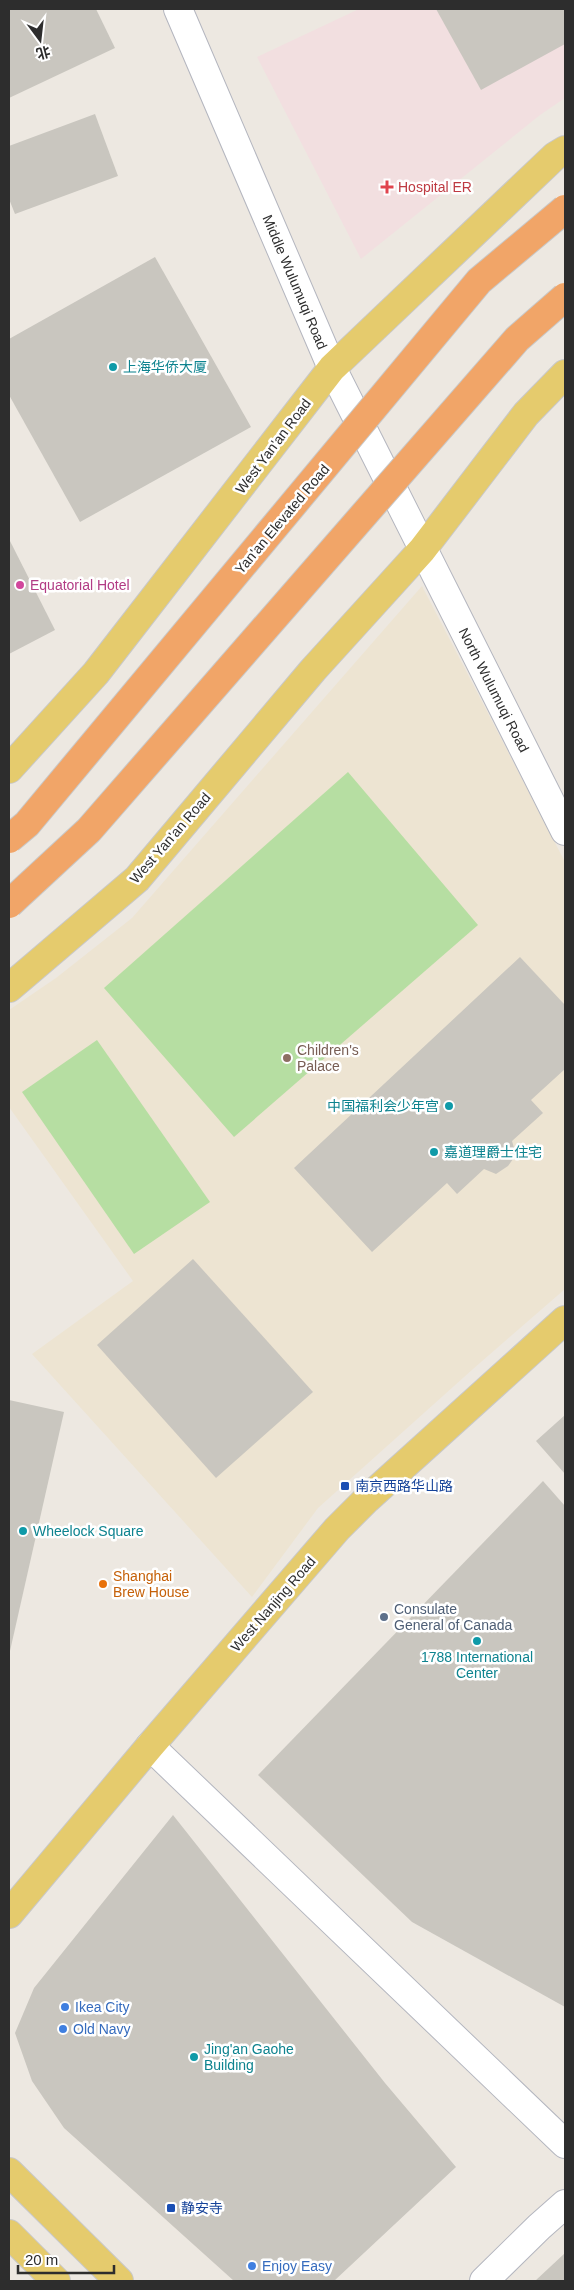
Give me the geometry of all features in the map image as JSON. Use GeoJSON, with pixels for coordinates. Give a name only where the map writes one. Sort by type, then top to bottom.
{"type":"FeatureCollection","features":[{"type":"Feature","properties":{"kind":"highway","name":"Yan'an Elevated Road"},"geometry":{"type":"LineString","coordinates":[[9,839],[27,824],[479,281],[565,208]]}},
{"type":"Feature","properties":{"kind":"highway"},"geometry":{"type":"LineString","coordinates":[[9,904],[89,830],[517,339],[565,297]]}},
{"type":"Feature","properties":{"kind":"main road","name":"West Yan'an Road"},"geometry":{"type":"LineString","coordinates":[[9,769],[96,672],[259,465],[332,368],[555,156],[565,150]]}},
{"type":"Feature","properties":{"kind":"main road","name":"West Yan'an Road"},"geometry":{"type":"LineString","coordinates":[[9,988],[137,879],[313,670],[422,550],[526,414],[565,374]]}},
{"type":"Feature","properties":{"kind":"main road","name":"West Nanjing Road"},"geometry":{"type":"LineString","coordinates":[[9,1914],[150,1746],[338,1529],[361,1505],[565,1320]]}},
{"type":"Feature","properties":{"kind":"main road"},"geometry":{"type":"LineString","coordinates":[[9,2172],[119,2281]]}},
{"type":"Feature","properties":{"kind":"main road"},"geometry":{"type":"LineString","coordinates":[[9,2234],[56,2281]]}},
{"type":"Feature","properties":{"kind":"street","name":"Middle Wulumuqi Road"},"geometry":{"type":"LineString","coordinates":[[178,9],[332,368],[422,550]]}},
{"type":"Feature","properties":{"kind":"street","name":"North Wulumuqi Road"},"geometry":{"type":"LineString","coordinates":[[422,550],[565,831]]}},
{"type":"Feature","properties":{"kind":"street"},"geometry":{"type":"LineString","coordinates":[[150,1746],[565,2144]]}},
{"type":"Feature","properties":{"kind":"street"},"geometry":{"type":"LineString","coordinates":[[484,2281],[565,2204]]}},
{"type":"Feature","properties":{"kind":"shaded area","name":"Hospital ER"},"geometry":{"type":"Polygon","coordinates":[[[359,9],[565,9],[565,98],[540,115],[361,259],[257,57],[359,9]]]}},
{"type":"Feature","properties":{"kind":"shaded area","name":"Children's Palace"},"geometry":{"type":"Polygon","coordinates":[[[422,586],[565,862],[565,1289],[318,1508],[252,1597],[32,1354],[133,1281],[9,1107],[9,1010],[56,978],[132,918],[422,586]]]}},
{"type":"Feature","properties":{"kind":"green space"},"geometry":{"type":"Polygon","coordinates":[[[348,772],[478,925],[234,1137],[104,988],[348,772]]]}},
{"type":"Feature","properties":{"kind":"green space"},"geometry":{"type":"Polygon","coordinates":[[[97,1040],[210,1202],[134,1254],[22,1092],[97,1040]]]}},
{"type":"Feature","properties":{"kind":"building"},"geometry":{"type":"Polygon","coordinates":[[[9,9],[96,9],[115,48],[9,98],[9,9]]]}},
{"type":"Feature","properties":{"kind":"building"},"geometry":{"type":"Polygon","coordinates":[[[436,9],[565,9],[565,44],[481,90],[436,9]]]}},
{"type":"Feature","properties":{"kind":"building"},"geometry":{"type":"Polygon","coordinates":[[[95,114],[118,176],[15,214],[9,199],[9,146],[95,114]]]}},
{"type":"Feature","properties":{"kind":"building","name":"上海华侨大厦"},"geometry":{"type":"Polygon","coordinates":[[[155,257],[251,427],[80,522],[9,395],[9,339],[155,257]]]}},
{"type":"Feature","properties":{"kind":"building","name":"Equatorial Hotel"},"geometry":{"type":"Polygon","coordinates":[[[9,539],[55,630],[9,654],[9,539]]]}},
{"type":"Feature","properties":{"kind":"building","name":"中国福利会少年宫"},"geometry":{"type":"Polygon","coordinates":[[[520,957],[565,1005],[565,1069],[531,1100],[543,1113],[512,1141],[516,1155],[508,1166],[496,1174],[484,1169],[457,1194],[447,1183],[372,1252],[294,1168],[520,957]]]}},
{"type":"Feature","properties":{"kind":"building"},"geometry":{"type":"Polygon","coordinates":[[[193,1259],[313,1392],[216,1478],[97,1345],[193,1259]]]}},
{"type":"Feature","properties":{"kind":"building","name":"Wheelock Square"},"geometry":{"type":"Polygon","coordinates":[[[9,1400],[64,1412],[10,1651],[9,1651],[9,1400]]]}},
{"type":"Feature","properties":{"kind":"building"},"geometry":{"type":"Polygon","coordinates":[[[565,1415],[565,1474],[536,1441],[565,1415]]]}},
{"type":"Feature","properties":{"kind":"building","name":"1788 International Center"},"geometry":{"type":"Polygon","coordinates":[[[543,1481],[565,1506],[565,2007],[412,1922],[258,1775],[543,1481]]]}},
{"type":"Feature","properties":{"kind":"building","name":"Jing'an Gaohe Building"},"geometry":{"type":"Polygon","coordinates":[[[173,1815],[385,2083],[456,2167],[334,2281],[234,2281],[64,2128],[32,2081],[15,2033],[34,1988],[173,1815]]]}},
{"type":"Feature","properties":{"kind":"building"},"geometry":{"type":"Polygon","coordinates":[[[565,2253],[565,2281],[535,2281],[565,2253]]]}},
{"type":"Feature","properties":{"kind":"place","name":"Hospital ER"},"geometry":{"type":"Point","coordinates":[387,187]}},
{"type":"Feature","properties":{"kind":"place","name":"上海华侨大厦"},"geometry":{"type":"Point","coordinates":[113,367]}},
{"type":"Feature","properties":{"kind":"place","name":"Equatorial Hotel"},"geometry":{"type":"Point","coordinates":[20,585]}},
{"type":"Feature","properties":{"kind":"place","name":"Children's Palace"},"geometry":{"type":"Point","coordinates":[287,1058]}},
{"type":"Feature","properties":{"kind":"place","name":"中国福利会少年宫"},"geometry":{"type":"Point","coordinates":[449,1106]}},
{"type":"Feature","properties":{"kind":"place","name":"嘉道理爵士住宅"},"geometry":{"type":"Point","coordinates":[434,1152]}},
{"type":"Feature","properties":{"kind":"place","name":"南京西路华山路"},"geometry":{"type":"Point","coordinates":[345,1486]}},
{"type":"Feature","properties":{"kind":"place","name":"Wheelock Square"},"geometry":{"type":"Point","coordinates":[23,1531]}},
{"type":"Feature","properties":{"kind":"place","name":"Shanghai Brew House"},"geometry":{"type":"Point","coordinates":[103,1584]}},
{"type":"Feature","properties":{"kind":"place","name":"Consulate General of Canada"},"geometry":{"type":"Point","coordinates":[384,1617]}},
{"type":"Feature","properties":{"kind":"place","name":"1788 International Center"},"geometry":{"type":"Point","coordinates":[477,1641]}},
{"type":"Feature","properties":{"kind":"place","name":"Ikea City"},"geometry":{"type":"Point","coordinates":[65,2007]}},
{"type":"Feature","properties":{"kind":"place","name":"Old Navy"},"geometry":{"type":"Point","coordinates":[63,2029]}},
{"type":"Feature","properties":{"kind":"place","name":"Jing'an Gaohe Building"},"geometry":{"type":"Point","coordinates":[194,2057]}},
{"type":"Feature","properties":{"kind":"place","name":"静安寺"},"geometry":{"type":"Point","coordinates":[171,2208]}},
{"type":"Feature","properties":{"kind":"place","name":"Enjoy Easy"},"geometry":{"type":"Point","coordinates":[252,2266]}}]}
